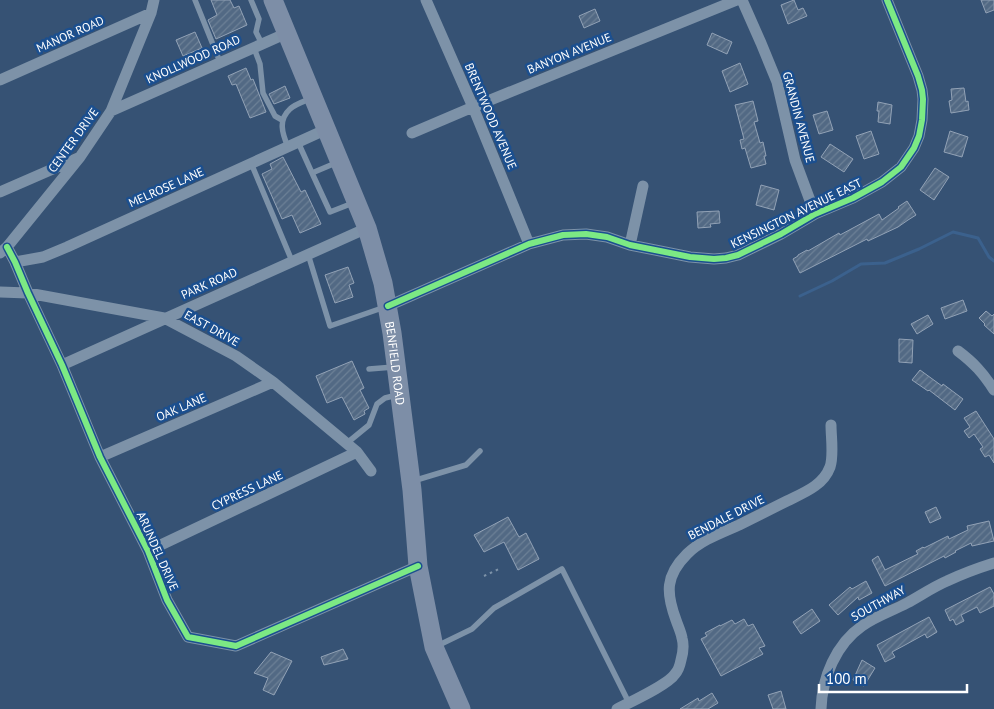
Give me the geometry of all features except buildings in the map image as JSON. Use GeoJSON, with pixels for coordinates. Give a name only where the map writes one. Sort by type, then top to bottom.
{"type":"FeatureCollection","features":[{"type":"Feature","properties":{"kind":"main road","name":"BENFIELD ROAD"},"geometry":{"type":"LineString","coordinates":[[273,0],[367,228],[383,283],[396,366],[418,566],[434,647],[461,709]]}},
{"type":"Feature","properties":{"kind":"street","name":"CENTER DRIVE"},"geometry":{"type":"LineString","coordinates":[[4,250],[80,157],[111,111],[151,13],[154,0]]}},
{"type":"Feature","properties":{"kind":"street","name":"BRENTWOOD AVENUE"},"geometry":{"type":"LineString","coordinates":[[426,0],[473,106],[530,244]]}},
{"type":"Feature","properties":{"kind":"street","name":"BANYON AVENUE"},"geometry":{"type":"LineString","coordinates":[[412,133],[473,106],[737,0]]}},
{"type":"Feature","properties":{"kind":"street","name":"GRANDIN AVENUE"},"geometry":{"type":"LineString","coordinates":[[742,0],[777,82],[796,160],[815,214]]}},
{"type":"Feature","properties":{"kind":"street","name":"KENSINGTON AVENUE EAST"},"geometry":{"type":"LineString","coordinates":[[388,306],[530,244],[563,235],[586,234],[607,237],[630,244],[714,259],[738,255],[748,252],[815,214],[882,182],[901,167],[912,152],[919,136],[923,104],[918,76],[887,0]]}},
{"type":"Feature","properties":{"kind":"street","name":"MANOR ROAD"},"geometry":{"type":"LineString","coordinates":[[0,80],[151,13]]}},
{"type":"Feature","properties":{"kind":"street","name":"KNOLLWOOD ROAD"},"geometry":{"type":"LineString","coordinates":[[111,111],[287,33]]}},
{"type":"Feature","properties":{"kind":"street","name":"MELROSE LANE"},"geometry":{"type":"LineString","coordinates":[[15,262],[43,257],[67,247],[327,129]]}},
{"type":"Feature","properties":{"kind":"street"},"geometry":{"type":"LineString","coordinates":[[0,192],[80,157]]}},
{"type":"Feature","properties":{"kind":"street"},"geometry":{"type":"LineString","coordinates":[[630,244],[643,186]]}},
{"type":"Feature","properties":{"kind":"street","name":"PARK ROAD"},"geometry":{"type":"LineString","coordinates":[[62,365],[367,228]]}},
{"type":"Feature","properties":{"kind":"street","name":"ARUNDEL DRIVE"},"geometry":{"type":"LineString","coordinates":[[4,250],[15,262],[62,365],[100,457],[148,552],[168,600],[188,637],[236,646],[418,566]]}},
{"type":"Feature","properties":{"kind":"street","name":"EAST DRIVE"},"geometry":{"type":"LineString","coordinates":[[0,292],[28,293],[164,318],[236,356],[273,382],[357,452],[371,471]]}},
{"type":"Feature","properties":{"kind":"street"},"geometry":{"type":"LineString","coordinates":[[958,351],[972,361],[984,374],[994,390]]}},
{"type":"Feature","properties":{"kind":"street","name":"OAK LANE"},"geometry":{"type":"LineString","coordinates":[[100,457],[273,382]]}},
{"type":"Feature","properties":{"kind":"street","name":"BENDALE DRIVE"},"geometry":{"type":"LineString","coordinates":[[617,709],[662,685],[675,675],[680,664],[683,652],[683,638],[672,610],[669,594],[670,581],[674,570],[682,558],[692,548],[811,489],[820,482],[827,474],[831,465],[831,425]]}},
{"type":"Feature","properties":{"kind":"street","name":"CYPRESS LANE"},"geometry":{"type":"LineString","coordinates":[[148,552],[357,452]]}},
{"type":"Feature","properties":{"kind":"street","name":"SOUTHWAY"},"geometry":{"type":"LineString","coordinates":[[821,709],[826,676],[831,664],[845,642],[860,627],[946,581],[994,563]]}},
{"type":"Feature","properties":{"kind":"lane"},"geometry":{"type":"LineString","coordinates":[[195,0],[220,62]]}},
{"type":"Feature","properties":{"kind":"lane"},"geometry":{"type":"LineString","coordinates":[[251,0],[259,19],[256,32],[263,93],[275,116],[282,120]]}},
{"type":"Feature","properties":{"kind":"lane"},"geometry":{"type":"LineString","coordinates":[[314,98],[290,108],[282,120],[282,132],[293,144],[312,173],[330,212],[356,201]]}},
{"type":"Feature","properties":{"kind":"lane"},"geometry":{"type":"LineString","coordinates":[[312,173],[340,161]]}},
{"type":"Feature","properties":{"kind":"lane"},"geometry":{"type":"LineString","coordinates":[[251,163],[292,261]]}},
{"type":"Feature","properties":{"kind":"lane"},"geometry":{"type":"LineString","coordinates":[[308,254],[330,326],[388,306]]}},
{"type":"Feature","properties":{"kind":"lane"},"geometry":{"type":"LineString","coordinates":[[369,369],[396,366]]}},
{"type":"Feature","properties":{"kind":"lane"},"geometry":{"type":"LineString","coordinates":[[346,444],[368,425],[377,404],[386,398],[399,394]]}},
{"type":"Feature","properties":{"kind":"lane"},"geometry":{"type":"LineString","coordinates":[[410,482],[466,465],[480,451]]}},
{"type":"Feature","properties":{"kind":"lane"},"geometry":{"type":"LineString","coordinates":[[434,647],[472,629],[494,608],[562,569],[629,703]]}},
{"type":"Feature","properties":{"kind":"path"},"geometry":{"type":"LineString","coordinates":[[484,576],[498,569]]}},
{"type":"Feature","properties":{"kind":"waterway"},"geometry":{"type":"LineString","coordinates":[[800,296],[832,281],[861,264],[885,263],[953,232],[978,238],[989,257],[994,261]]}},
{"type":"Feature","properties":{"kind":"cycle path"},"geometry":{"type":"LineString","coordinates":[[388,306],[529,244],[563,235],[586,234],[607,237],[630,245],[690,257],[714,259],[738,255],[781,234],[815,214],[853,198],[882,182],[901,167],[914,148],[919,136],[922,120],[923,99],[918,76],[887,0]]}},
{"type":"Feature","properties":{"kind":"cycle path"},"geometry":{"type":"LineString","coordinates":[[7,247],[62,365],[100,457],[148,551],[167,600],[188,637],[236,646],[418,566]]}}]}
